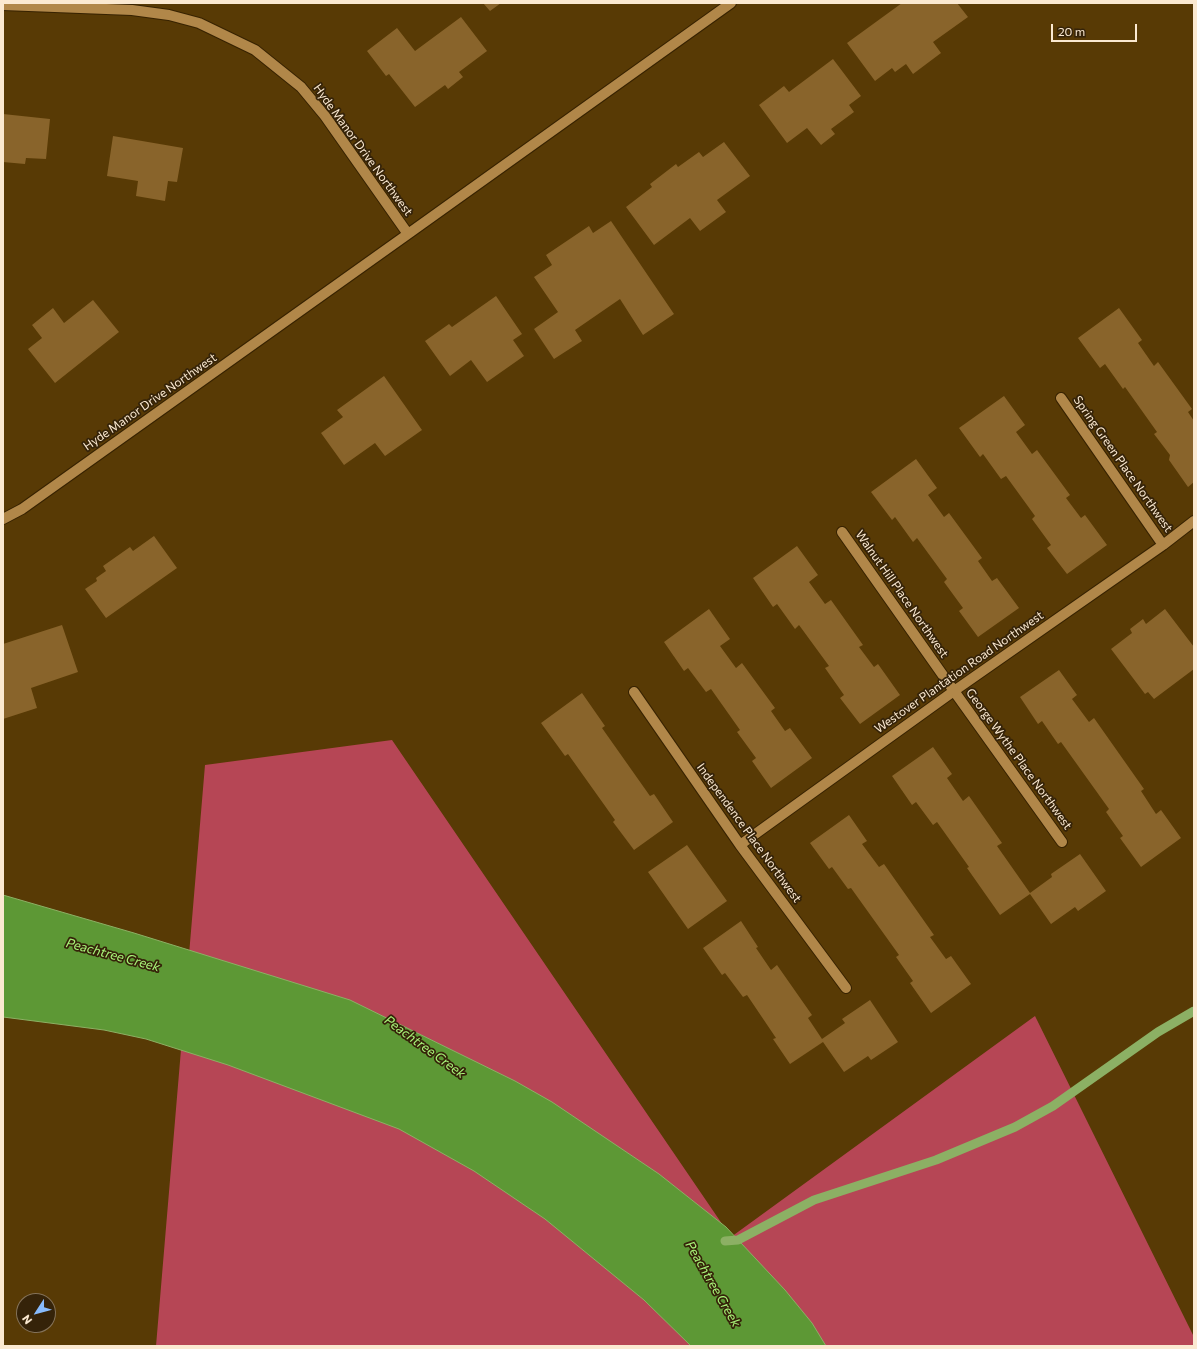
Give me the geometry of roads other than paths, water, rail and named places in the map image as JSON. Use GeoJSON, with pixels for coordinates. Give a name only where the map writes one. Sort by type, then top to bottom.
{"type":"FeatureCollection","features":[{"type":"Feature","properties":{"kind":"street","name":"Hyde Manor Drive Northwest"},"geometry":{"type":"LineString","coordinates":[[3,519],[22,509],[731,3]]}},
{"type":"Feature","properties":{"kind":"street","name":"Hyde Manor Drive Northwest"},"geometry":{"type":"LineString","coordinates":[[3,5],[132,10],[169,15],[199,23],[255,50],[301,88],[320,110],[408,234]]}},
{"type":"Feature","properties":{"kind":"street","name":"Spring Green Place Northwest"},"geometry":{"type":"LineString","coordinates":[[1061,398],[1163,545]]}},
{"type":"Feature","properties":{"kind":"street","name":"Westover Plantation Road Northwest"},"geometry":{"type":"LineString","coordinates":[[740,845],[954,691],[1163,545],[1194,521]]}},
{"type":"Feature","properties":{"kind":"street","name":"Walnut Hill Place Northwest"},"geometry":{"type":"LineString","coordinates":[[842,532],[954,691]]}},
{"type":"Feature","properties":{"kind":"street","name":"George Wythe Place Northwest"},"geometry":{"type":"LineString","coordinates":[[954,691],[1062,842]]}},
{"type":"Feature","properties":{"kind":"street","name":"Independence Place Northwest"},"geometry":{"type":"LineString","coordinates":[[634,692],[740,845],[846,988]]}},
{"type":"Feature","properties":{"kind":"water","name":"Peachtree Creek"},"geometry":{"type":"Polygon","coordinates":[[[3,895],[134,933],[350,1000],[515,1081],[552,1102],[659,1174],[726,1227],[785,1290],[812,1323],[826,1346],[691,1346],[644,1300],[545,1219],[474,1171],[399,1129],[228,1065],[146,1039],[104,1030],[3,1017],[3,895]]]}},
{"type":"Feature","properties":{"kind":"waterway"},"geometry":{"type":"LineString","coordinates":[[725,1241],[738,1240],[814,1200],[936,1160],[1015,1127],[1053,1106],[1158,1032],[1194,1011]]}}]}
